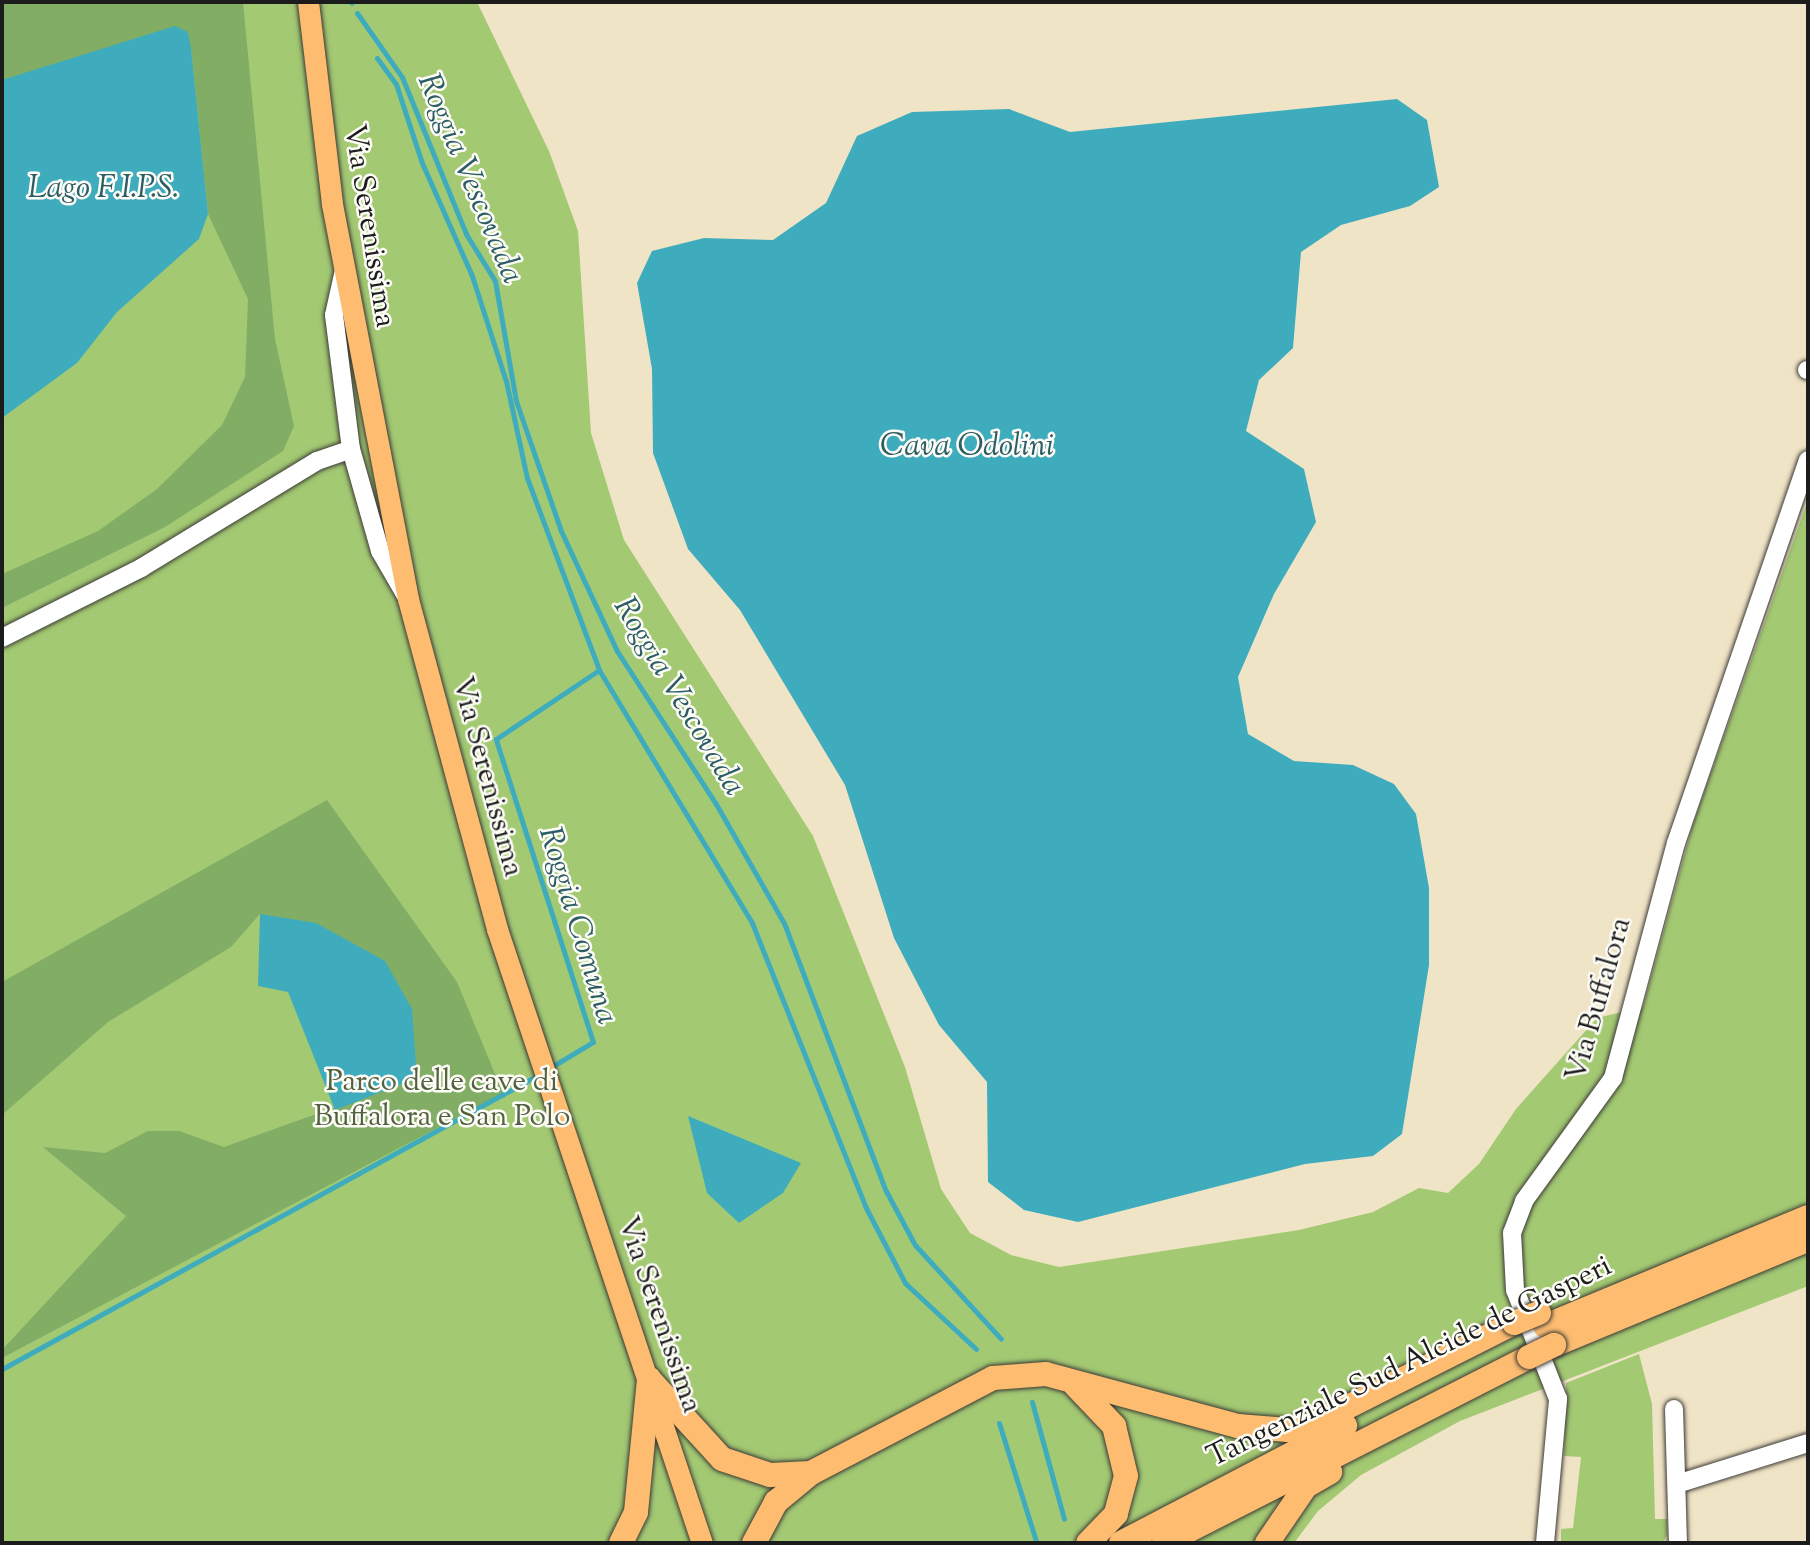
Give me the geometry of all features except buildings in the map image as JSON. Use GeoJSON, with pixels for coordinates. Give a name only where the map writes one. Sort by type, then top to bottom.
{"type":"FeatureCollection","features":[{"type":"Feature","properties":{"kind":"highway","name":"Tangenziale Sud Alcide de Gasperi"},"geometry":{"type":"LineString","coordinates":[[1546,1328],[1585,1306],[1808,1217]]}},
{"type":"Feature","properties":{"kind":"highway","name":"Tangenziale Sud Alcide de Gasperi"},"geometry":{"type":"LineString","coordinates":[[1121,1543],[1521,1339],[1546,1328],[1808,1240]]}},
{"type":"Feature","properties":{"kind":"highway"},"geometry":{"type":"LineString","coordinates":[[754,1543],[776,1502],[811,1473],[993,1378],[1018,1372],[1069,1380],[1237,1426],[1288,1430],[1314,1424],[1521,1339]]}},
{"type":"Feature","properties":{"kind":"highway","name":"Tangenziale Sud Alcide de Gasperi"},"geometry":{"type":"LineString","coordinates":[[1164,1543],[1488,1375],[1521,1339]]}},
{"type":"Feature","properties":{"kind":"highway"},"geometry":{"type":"LineString","coordinates":[[1267,1543],[1306,1486],[1437,1415],[1488,1375]]}},
{"type":"Feature","properties":{"kind":"highway"},"geometry":{"type":"LineString","coordinates":[[649,1379],[722,1459],[770,1475],[811,1473]]}},
{"type":"Feature","properties":{"kind":"highway"},"geometry":{"type":"LineString","coordinates":[[621,1543],[636,1513],[649,1379]]}},
{"type":"Feature","properties":{"kind":"highway"},"geometry":{"type":"LineString","coordinates":[[1069,1380],[1099,1405],[1123,1447],[1121,1500],[1088,1543]]}},
{"type":"Feature","properties":{"kind":"main road","name":"Via Serenissima"},"geometry":{"type":"LineString","coordinates":[[308,2],[344,270],[408,599],[497,929],[702,1543]]}},
{"type":"Feature","properties":{"kind":"street"},"geometry":{"type":"LineString","coordinates":[[344,270],[334,315],[351,449],[380,551],[408,599]]}},
{"type":"Feature","properties":{"kind":"street"},"geometry":{"type":"LineString","coordinates":[[2,638],[141,568],[317,461],[351,449]]}},
{"type":"Feature","properties":{"kind":"street","name":"Via Buffalora"},"geometry":{"type":"LineString","coordinates":[[1545,1543],[1558,1399],[1515,1290],[1512,1233],[1524,1201],[1613,1078],[1676,843],[1808,460]]}},
{"type":"Feature","properties":{"kind":"street"},"geometry":{"type":"LineString","coordinates":[[1674,1409],[1678,1543]]}},
{"type":"Feature","properties":{"kind":"street"},"geometry":{"type":"LineString","coordinates":[[1677,1484],[1808,1443]]}},
{"type":"Feature","properties":{"kind":"green space","name":"Parco delle cave di Buffalora e San Polo"},"geometry":{"type":"Polygon","coordinates":[[[2,2],[477,2],[549,151],[578,231],[591,433],[624,540],[813,836],[905,1067],[941,1189],[970,1233],[1011,1255],[1059,1267],[1299,1230],[1373,1212],[1419,1188],[1448,1193],[1479,1164],[1516,1109],[1597,1018],[1643,1007],[1693,824],[1808,500],[1808,1286],[1460,1421],[1361,1475],[1318,1511],[1294,1543],[2,1543],[2,2]]]}},
{"type":"Feature","properties":{"kind":"green space"},"geometry":{"type":"Polygon","coordinates":[[[2,2],[243,2],[275,339],[294,426],[283,451],[165,527],[2,608],[2,574],[98,531],[157,489],[222,425],[245,377],[248,299],[208,214],[191,48],[2,80],[2,2]]]}},
{"type":"Feature","properties":{"kind":"green space"},"geometry":{"type":"Polygon","coordinates":[[[327,800],[457,982],[505,1098],[494,1098],[2,1358],[2,1350],[126,1216],[43,1147],[105,1153],[148,1131],[179,1131],[224,1147],[417,1078],[260,914],[231,947],[108,1022],[2,1115],[2,982],[327,800]]]}},
{"type":"Feature","properties":{"kind":"green space"},"geometry":{"type":"Polygon","coordinates":[[[1639,1354],[1652,1404],[1655,1519],[1667,1519],[1667,1535],[1663,1543],[1561,1543],[1561,1529],[1573,1528],[1581,1457],[1564,1456],[1566,1383],[1639,1354]]]}},
{"type":"Feature","properties":{"kind":"water","name":"Lago F.I.P.S."},"geometry":{"type":"Polygon","coordinates":[[[175,26],[188,32],[191,48],[208,214],[199,239],[117,312],[77,363],[2,418],[2,80],[175,26]]]}},
{"type":"Feature","properties":{"kind":"water","name":"Cava Odolini"},"geometry":{"type":"Polygon","coordinates":[[[1397,99],[1427,120],[1439,187],[1410,206],[1341,225],[1301,252],[1293,348],[1259,380],[1246,431],[1304,469],[1316,522],[1274,594],[1238,677],[1248,734],[1294,761],[1353,765],[1394,784],[1416,814],[1429,888],[1429,965],[1402,1134],[1373,1156],[1305,1164],[1078,1222],[1024,1210],[988,1182],[987,1082],[939,1025],[894,938],[845,785],[740,610],[688,549],[653,453],[652,369],[637,283],[652,251],[704,238],[773,240],[826,203],[857,136],[912,112],[1009,109],[1070,132],[1397,99]]]}},
{"type":"Feature","properties":{"kind":"water"},"geometry":{"type":"Polygon","coordinates":[[[260,914],[316,923],[385,961],[412,1009],[417,1078],[335,1110],[288,992],[258,986],[260,914]]]}},
{"type":"Feature","properties":{"kind":"water"},"geometry":{"type":"Polygon","coordinates":[[[688,1116],[801,1163],[783,1193],[739,1223],[707,1193],[688,1116]]]}},
{"type":"Feature","properties":{"kind":"waterway","name":"Roggia Vescovada"},"geometry":{"type":"LineString","coordinates":[[357,13],[402,77],[466,234],[495,281],[516,401],[561,531],[617,651],[716,804],[784,923],[886,1191],[915,1245],[1001,1339]]}},
{"type":"Feature","properties":{"kind":"waterway","name":"Roggia Comuna"},"geometry":{"type":"LineString","coordinates":[[377,58],[396,84],[422,163],[472,276],[506,381],[527,478],[599,670],[752,923],[865,1206],[905,1283],[976,1349]]}},
{"type":"Feature","properties":{"kind":"waterway","name":"Roggia Comuna"},"geometry":{"type":"LineString","coordinates":[[548,1069],[593,1042],[496,739],[599,670]]}},
{"type":"Feature","properties":{"kind":"waterway","name":"Roggia Comuna"},"geometry":{"type":"LineString","coordinates":[[2,1369],[540,1074]]}},
{"type":"Feature","properties":{"kind":"waterway","name":"Roggia Vescovada"},"geometry":{"type":"LineString","coordinates":[[1032,1402],[1064,1519]]}},
{"type":"Feature","properties":{"kind":"waterway","name":"Roggia Comuna"},"geometry":{"type":"LineString","coordinates":[[999,1423],[1036,1541]]}}]}
